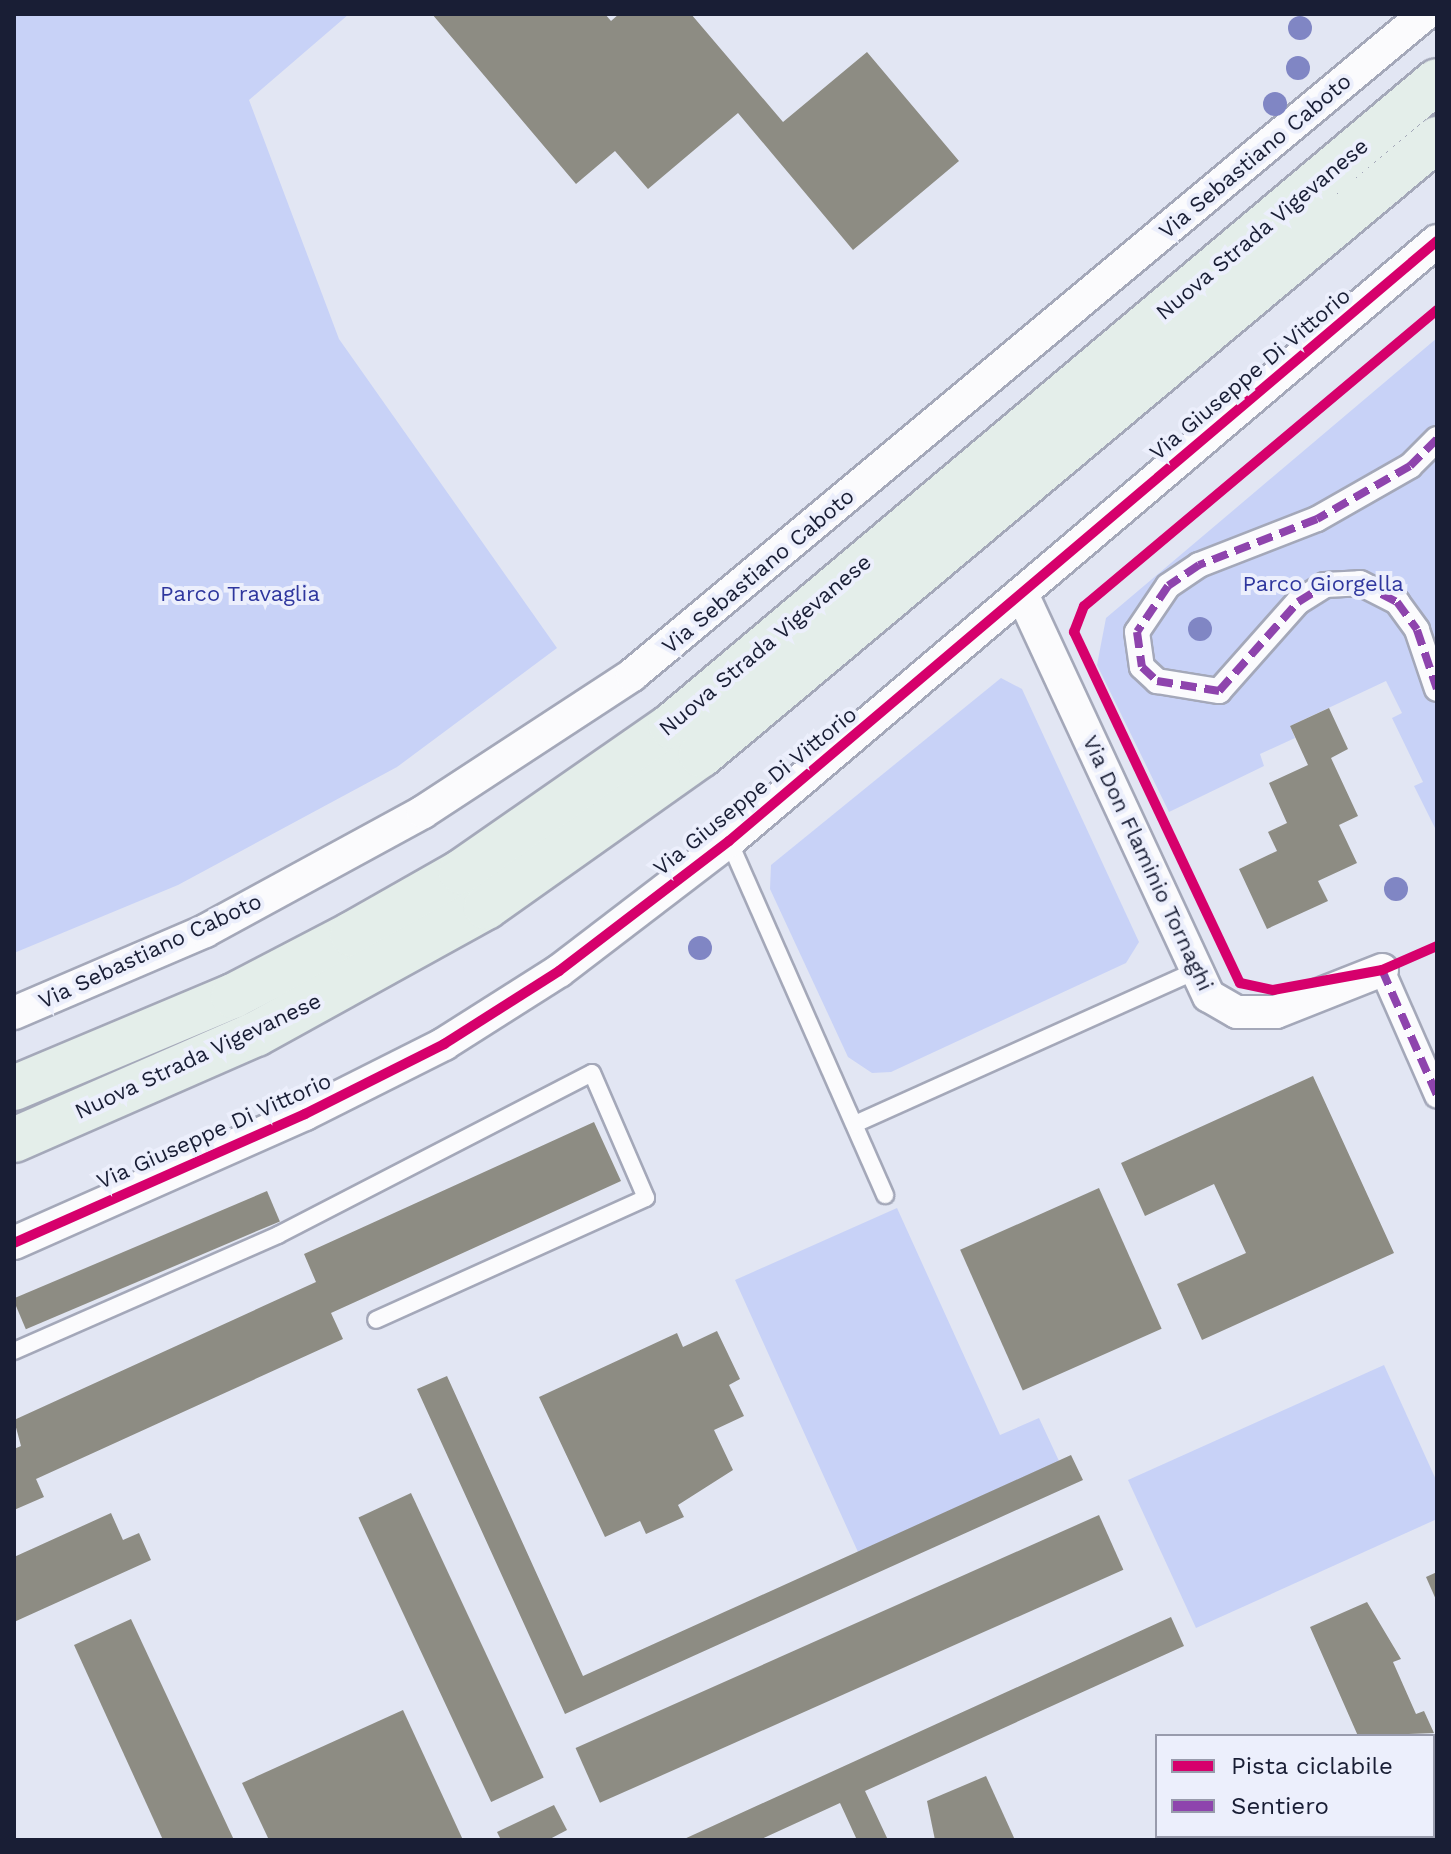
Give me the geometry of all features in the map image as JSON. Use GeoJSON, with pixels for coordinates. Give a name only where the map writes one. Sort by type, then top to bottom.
{"type":"FeatureCollection","features":[{"type":"Feature","properties":{"kind":"main road","name":"Nuova Strada Vigevanese"},"geometry":{"type":"LineString","coordinates":[[14,1086],[233,996],[352,934],[461,872],[671,726],[1437,81]]}},
{"type":"Feature","properties":{"kind":"main road","name":"Nuova Strada Vigevanese"},"geometry":{"type":"LineString","coordinates":[[14,1140],[256,1034],[486,907],[701,755],[1437,139]]}},
{"type":"Feature","properties":{"kind":"main road"},"geometry":{"type":"LineString","coordinates":[[14,1150],[81,1111]]}},
{"type":"Feature","properties":{"kind":"street","name":"Via Sebastiano Caboto"},"geometry":{"type":"LineString","coordinates":[[14,1013],[205,931],[423,812],[632,675],[1425,14]]}},
{"type":"Feature","properties":{"kind":"street","name":"Via Giuseppe Di Vittorio"},"geometry":{"type":"LineString","coordinates":[[14,1243],[444,1044],[559,971],[729,841],[1437,241]]}},
{"type":"Feature","properties":{"kind":"street"},"geometry":{"type":"LineString","coordinates":[[1437,439],[1410,466],[1317,519],[1199,565],[1168,586],[1137,632],[1142,667],[1157,681],[1219,691],[1298,602],[1325,585],[1360,583],[1397,602],[1417,630],[1437,689]]}},
{"type":"Feature","properties":{"kind":"street","name":"Via Don Flaminio Tornaghi"},"geometry":{"type":"LineString","coordinates":[[1022,594],[1196,971],[1220,1006],[1253,1014],[1382,970]]}},
{"type":"Feature","properties":{"kind":"street"},"geometry":{"type":"LineString","coordinates":[[1382,970],[1437,1095]]}},
{"type":"Feature","properties":{"kind":"lane"},"geometry":{"type":"LineString","coordinates":[[729,841],[885,1195]]}},
{"type":"Feature","properties":{"kind":"lane"},"geometry":{"type":"LineString","coordinates":[[855,1124],[1196,971]]}},
{"type":"Feature","properties":{"kind":"lane"},"geometry":{"type":"LineString","coordinates":[[14,1351],[278,1235],[592,1073],[646,1198],[376,1320]]}},
{"type":"Feature","properties":{"kind":"green space","name":"Parco Travaglia"},"geometry":{"type":"Polygon","coordinates":[[[14,14],[349,14],[249,100],[339,339],[557,648],[397,767],[178,885],[14,953],[14,14]]]}},
{"type":"Feature","properties":{"kind":"green space","name":"Parco Giorgella"},"geometry":{"type":"Polygon","coordinates":[[[1437,338],[1437,832],[1414,786],[1423,782],[1392,718],[1402,713],[1386,681],[1290,726],[1295,738],[1260,754],[1264,766],[1169,812],[1097,665],[1106,618],[1437,338]]]}},
{"type":"Feature","properties":{"kind":"green space"},"geometry":{"type":"Polygon","coordinates":[[[1001,678],[1022,689],[1139,942],[1126,963],[891,1072],[872,1073],[848,1057],[770,889],[771,865],[1001,678]]]}},
{"type":"Feature","properties":{"kind":"green space"},"geometry":{"type":"Polygon","coordinates":[[[897,1208],[1000,1435],[1039,1418],[1059,1461],[858,1552],[735,1280],[897,1208]]]}},
{"type":"Feature","properties":{"kind":"green space"},"geometry":{"type":"Polygon","coordinates":[[[1384,1365],[1437,1482],[1437,1519],[1196,1628],[1128,1480],[1384,1365]]]}},
{"type":"Feature","properties":{"kind":"building"},"geometry":{"type":"Polygon","coordinates":[[[432,14],[605,14],[611,21],[619,14],[691,14],[783,122],[867,52],[959,161],[853,250],[738,113],[648,189],[615,151],[576,184],[432,14]]]}},
{"type":"Feature","properties":{"kind":"building"},"geometry":{"type":"Polygon","coordinates":[[[1329,708],[1348,749],[1331,758],[1358,816],[1339,825],[1357,863],[1318,881],[1328,901],[1267,929],[1239,869],[1277,851],[1268,832],[1287,823],[1269,783],[1308,765],[1290,726],[1329,708]]]}},
{"type":"Feature","properties":{"kind":"building"},"geometry":{"type":"Polygon","coordinates":[[[1313,1076],[1394,1253],[1202,1340],[1177,1284],[1246,1253],[1214,1184],[1145,1216],[1121,1163],[1313,1076]]]}},
{"type":"Feature","properties":{"kind":"building"},"geometry":{"type":"Polygon","coordinates":[[[594,1122],[621,1181],[331,1313],[343,1339],[36,1479],[44,1497],[14,1510],[14,1449],[21,1446],[14,1420],[316,1282],[304,1254],[594,1122]]]}},
{"type":"Feature","properties":{"kind":"building"},"geometry":{"type":"Polygon","coordinates":[[[1099,1188],[1162,1329],[1023,1391],[960,1250],[1099,1188]]]}},
{"type":"Feature","properties":{"kind":"building"},"geometry":{"type":"Polygon","coordinates":[[[267,1191],[280,1221],[26,1329],[14,1298],[267,1191]]]}},
{"type":"Feature","properties":{"kind":"building"},"geometry":{"type":"Polygon","coordinates":[[[717,1331],[740,1379],[729,1385],[744,1416],[714,1430],[733,1470],[678,1505],[684,1517],[646,1534],[640,1521],[605,1537],[539,1397],[677,1333],[683,1347],[717,1331]]]}},
{"type":"Feature","properties":{"kind":"building"},"geometry":{"type":"Polygon","coordinates":[[[447,1376],[583,1676],[1071,1455],[1083,1480],[565,1714],[417,1389],[447,1376]]]}},
{"type":"Feature","properties":{"kind":"building"},"geometry":{"type":"Polygon","coordinates":[[[411,1493],[544,1778],[491,1802],[358,1518],[411,1493]]]}},
{"type":"Feature","properties":{"kind":"building"},"geometry":{"type":"Polygon","coordinates":[[[111,1513],[123,1540],[139,1533],[151,1560],[14,1622],[14,1557],[111,1513]]]}},
{"type":"Feature","properties":{"kind":"building"},"geometry":{"type":"Polygon","coordinates":[[[1099,1515],[1123,1570],[600,1803],[576,1748],[1099,1515]]]}},
{"type":"Feature","properties":{"kind":"building"},"geometry":{"type":"Polygon","coordinates":[[[1437,1572],[1437,1602],[1426,1577],[1437,1572]]]}},
{"type":"Feature","properties":{"kind":"building"},"geometry":{"type":"Polygon","coordinates":[[[1367,1602],[1401,1659],[1393,1662],[1416,1714],[1424,1711],[1434,1733],[1357,1734],[1310,1627],[1367,1602]]]}},
{"type":"Feature","properties":{"kind":"building"},"geometry":{"type":"Polygon","coordinates":[[[1171,1617],[1184,1646],[865,1791],[888,1840],[857,1840],[840,1803],[759,1840],[682,1840],[1171,1617]]]}},
{"type":"Feature","properties":{"kind":"building"},"geometry":{"type":"Polygon","coordinates":[[[131,1619],[234,1840],[163,1840],[74,1645],[131,1619]]]}},
{"type":"Feature","properties":{"kind":"building"},"geometry":{"type":"Polygon","coordinates":[[[403,1710],[463,1840],[269,1840],[242,1783],[403,1710]]]}},
{"type":"Feature","properties":{"kind":"building"},"geometry":{"type":"Polygon","coordinates":[[[986,1776],[1015,1840],[935,1840],[927,1801],[986,1776]]]}},
{"type":"Feature","properties":{"kind":"building"},"geometry":{"type":"Polygon","coordinates":[[[1435,1796],[1437,1840],[1404,1840],[1435,1838],[1435,1796]]]}},
{"type":"Feature","properties":{"kind":"building"},"geometry":{"type":"Polygon","coordinates":[[[554,1805],[567,1830],[548,1840],[501,1840],[497,1832],[554,1805]]]}},
{"type":"Feature","properties":{"kind":"marked path"},"geometry":{"type":"LineString","coordinates":[[1437,439],[1410,466],[1317,519],[1199,565],[1168,586],[1137,632],[1142,667],[1157,681],[1219,691],[1298,602],[1325,585],[1360,583],[1397,602],[1417,630],[1437,689]]}},
{"type":"Feature","properties":{"kind":"marked path"},"geometry":{"type":"LineString","coordinates":[[1382,970],[1437,1095]]}},
{"type":"Feature","properties":{"kind":"cycle path"},"geometry":{"type":"LineString","coordinates":[[14,1243],[305,1114],[444,1044],[559,971],[729,841],[1437,241]]}},
{"type":"Feature","properties":{"kind":"cycle path"},"geometry":{"type":"LineString","coordinates":[[1437,310],[1084,606],[1074,632],[1240,983],[1273,990],[1382,970],[1437,946]]}}]}
